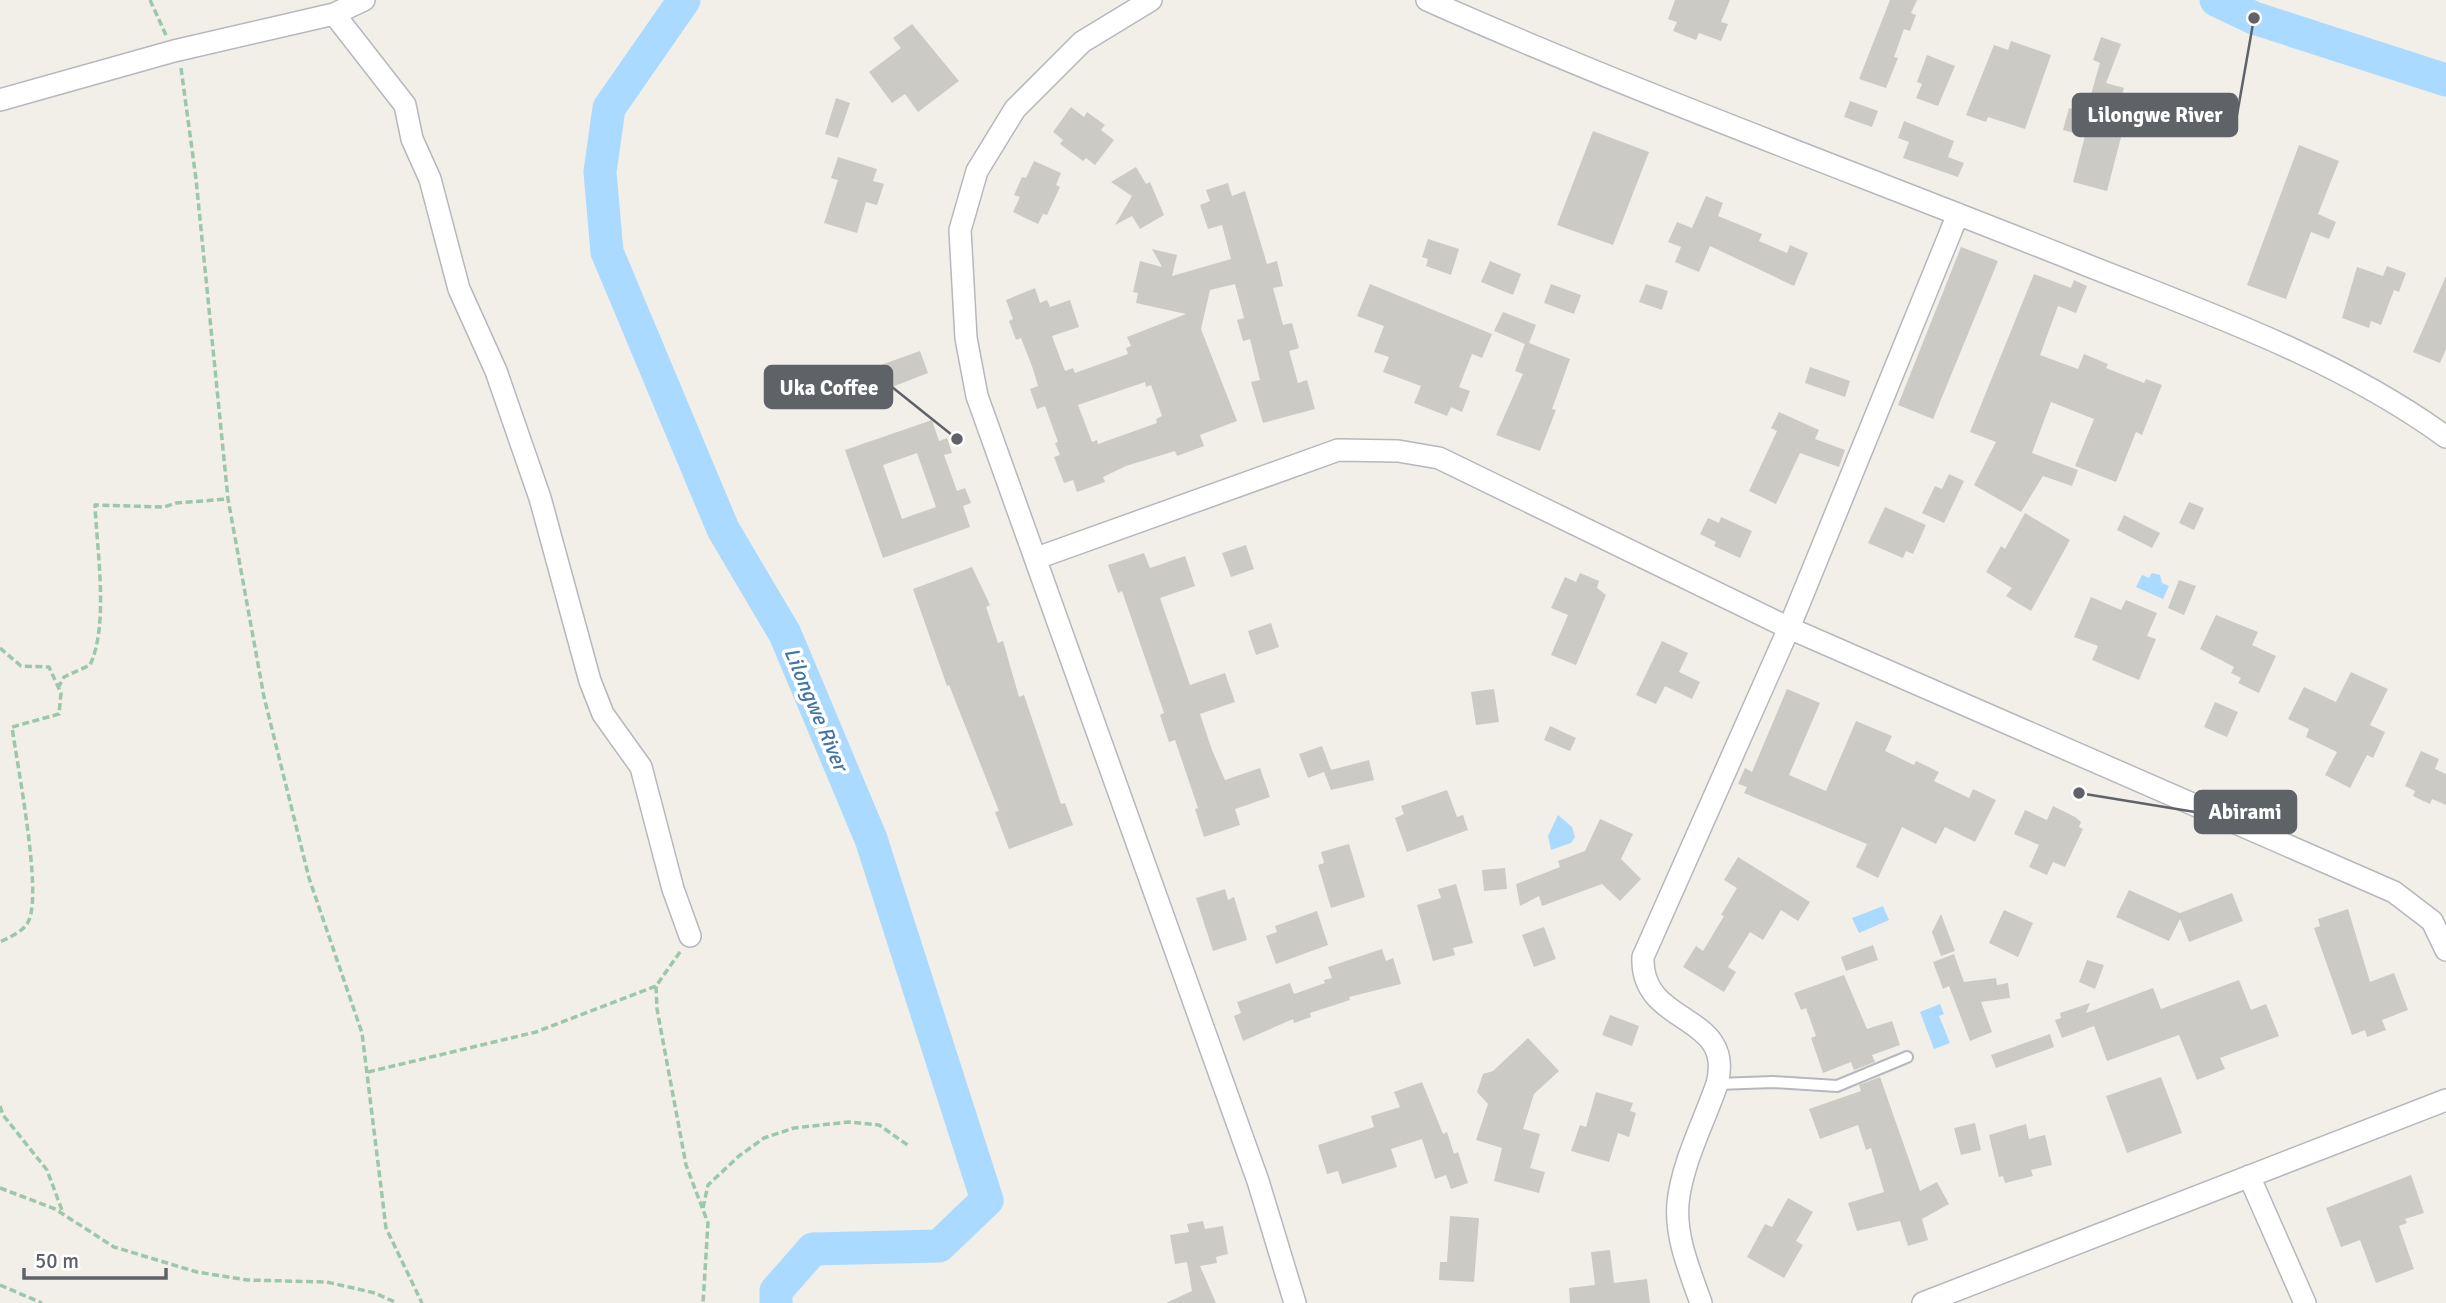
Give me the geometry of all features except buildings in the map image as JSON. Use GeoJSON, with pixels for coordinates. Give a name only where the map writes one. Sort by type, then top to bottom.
{"type":"FeatureCollection","features":[{"type":"Feature","properties":{"kind":"street"},"geometry":{"type":"LineString","coordinates":[[0,100],[174,51],[334,14],[364,0]]}},
{"type":"Feature","properties":{"kind":"street"},"geometry":{"type":"LineString","coordinates":[[1151,0],[1082,42],[1015,109],[977,171],[960,230],[966,338],[977,396],[1253,1168],[1296,1303]]}},
{"type":"Feature","properties":{"kind":"street"},"geometry":{"type":"LineString","coordinates":[[1427,0],[1606,76],[1958,214],[2325,364],[2416,415],[2446,437]]}},
{"type":"Feature","properties":{"kind":"street"},"geometry":{"type":"LineString","coordinates":[[334,14],[405,105],[412,139],[430,179],[459,289],[504,392],[540,498],[590,681],[603,714],[641,768],[673,889],[690,936]]}},
{"type":"Feature","properties":{"kind":"street"},"geometry":{"type":"LineString","coordinates":[[1701,1303],[1684,1255],[1678,1205],[1682,1182],[1721,1070],[1720,1055],[1705,1033],[1655,998],[1644,979],[1643,957],[1789,628],[1958,214]]}},
{"type":"Feature","properties":{"kind":"street"},"geometry":{"type":"LineString","coordinates":[[1037,558],[1338,450],[1398,451],[1439,458],[1789,628],[2394,892],[2431,921],[2446,950]]}},
{"type":"Feature","properties":{"kind":"street"},"geometry":{"type":"LineString","coordinates":[[1923,1303],[2446,1100]]}},
{"type":"Feature","properties":{"kind":"street"},"geometry":{"type":"LineString","coordinates":[[2249,1176],[2305,1303]]}},
{"type":"Feature","properties":{"kind":"lane"},"geometry":{"type":"LineString","coordinates":[[1717,1084],[1773,1082],[1837,1086],[1907,1057]]}},
{"type":"Feature","properties":{"kind":"path"},"geometry":{"type":"LineString","coordinates":[[150,0],[181,67],[196,179],[228,499],[264,697],[309,878],[362,1033],[386,1228],[422,1303]]}},
{"type":"Feature","properties":{"kind":"path"},"geometry":{"type":"LineString","coordinates":[[58,688],[64,677],[90,665],[96,653],[101,618],[95,505],[164,507],[176,503],[228,499]]}},
{"type":"Feature","properties":{"kind":"path"},"geometry":{"type":"LineString","coordinates":[[0,648],[21,666],[48,667],[61,693],[59,714],[12,727],[29,832],[32,899],[29,920],[17,933],[0,942]]}},
{"type":"Feature","properties":{"kind":"path"},"geometry":{"type":"LineString","coordinates":[[368,1072],[536,1032],[656,986],[690,936]]}},
{"type":"Feature","properties":{"kind":"path"},"geometry":{"type":"LineString","coordinates":[[656,986],[657,1009],[685,1165],[708,1223],[704,1303]]}},
{"type":"Feature","properties":{"kind":"path"},"geometry":{"type":"LineString","coordinates":[[0,1106],[3,1115],[47,1170],[59,1195],[63,1214]]}},
{"type":"Feature","properties":{"kind":"path"},"geometry":{"type":"LineString","coordinates":[[702,1210],[708,1185],[739,1156],[764,1138],[794,1128],[849,1122],[879,1125],[909,1146]]}},
{"type":"Feature","properties":{"kind":"path"},"geometry":{"type":"LineString","coordinates":[[0,1188],[63,1214],[114,1247],[197,1272],[273,1283],[327,1283],[375,1293],[397,1303]]}},
{"type":"Feature","properties":{"kind":"path"},"geometry":{"type":"LineString","coordinates":[[0,1285],[43,1303]]}},
{"type":"Feature","properties":{"kind":"water"},"geometry":{"type":"Polygon","coordinates":[[[2152,573],[2160,575],[2162,583],[2169,586],[2163,599],[2136,587],[2142,575],[2149,578],[2152,573]]]}},
{"type":"Feature","properties":{"kind":"water"},"geometry":{"type":"Polygon","coordinates":[[[1558,815],[1572,827],[1575,837],[1571,843],[1551,850],[1548,836],[1558,815]]]}},
{"type":"Feature","properties":{"kind":"water"},"geometry":{"type":"Polygon","coordinates":[[[1883,906],[1889,920],[1859,933],[1852,918],[1883,906]]]}},
{"type":"Feature","properties":{"kind":"water"},"geometry":{"type":"Polygon","coordinates":[[[1940,1004],[1944,1014],[1939,1016],[1950,1043],[1934,1049],[1920,1012],[1940,1004]]]}},
{"type":"Feature","properties":{"kind":"waterway","name":"Lilongwe River"},"geometry":{"type":"LineString","coordinates":[[684,0],[609,108],[600,172],[607,252],[723,529],[785,634],[871,839],[987,1200],[939,1246],[813,1249],[776,1291],[776,1303]]}},
{"type":"Feature","properties":{"kind":"waterway","name":"Lilongwe River"},"geometry":{"type":"LineString","coordinates":[[2216,0],[2254,18],[2446,80]]}},
{"type":"Feature","properties":{"kind":"place","name":"Lilongwe River"},"geometry":{"type":"Point","coordinates":[2254,18]}},
{"type":"Feature","properties":{"kind":"place","name":"Uka Coffee"},"geometry":{"type":"Point","coordinates":[957,439]}},
{"type":"Feature","properties":{"kind":"place","name":"Abirami"},"geometry":{"type":"Point","coordinates":[2079,793]}}]}
